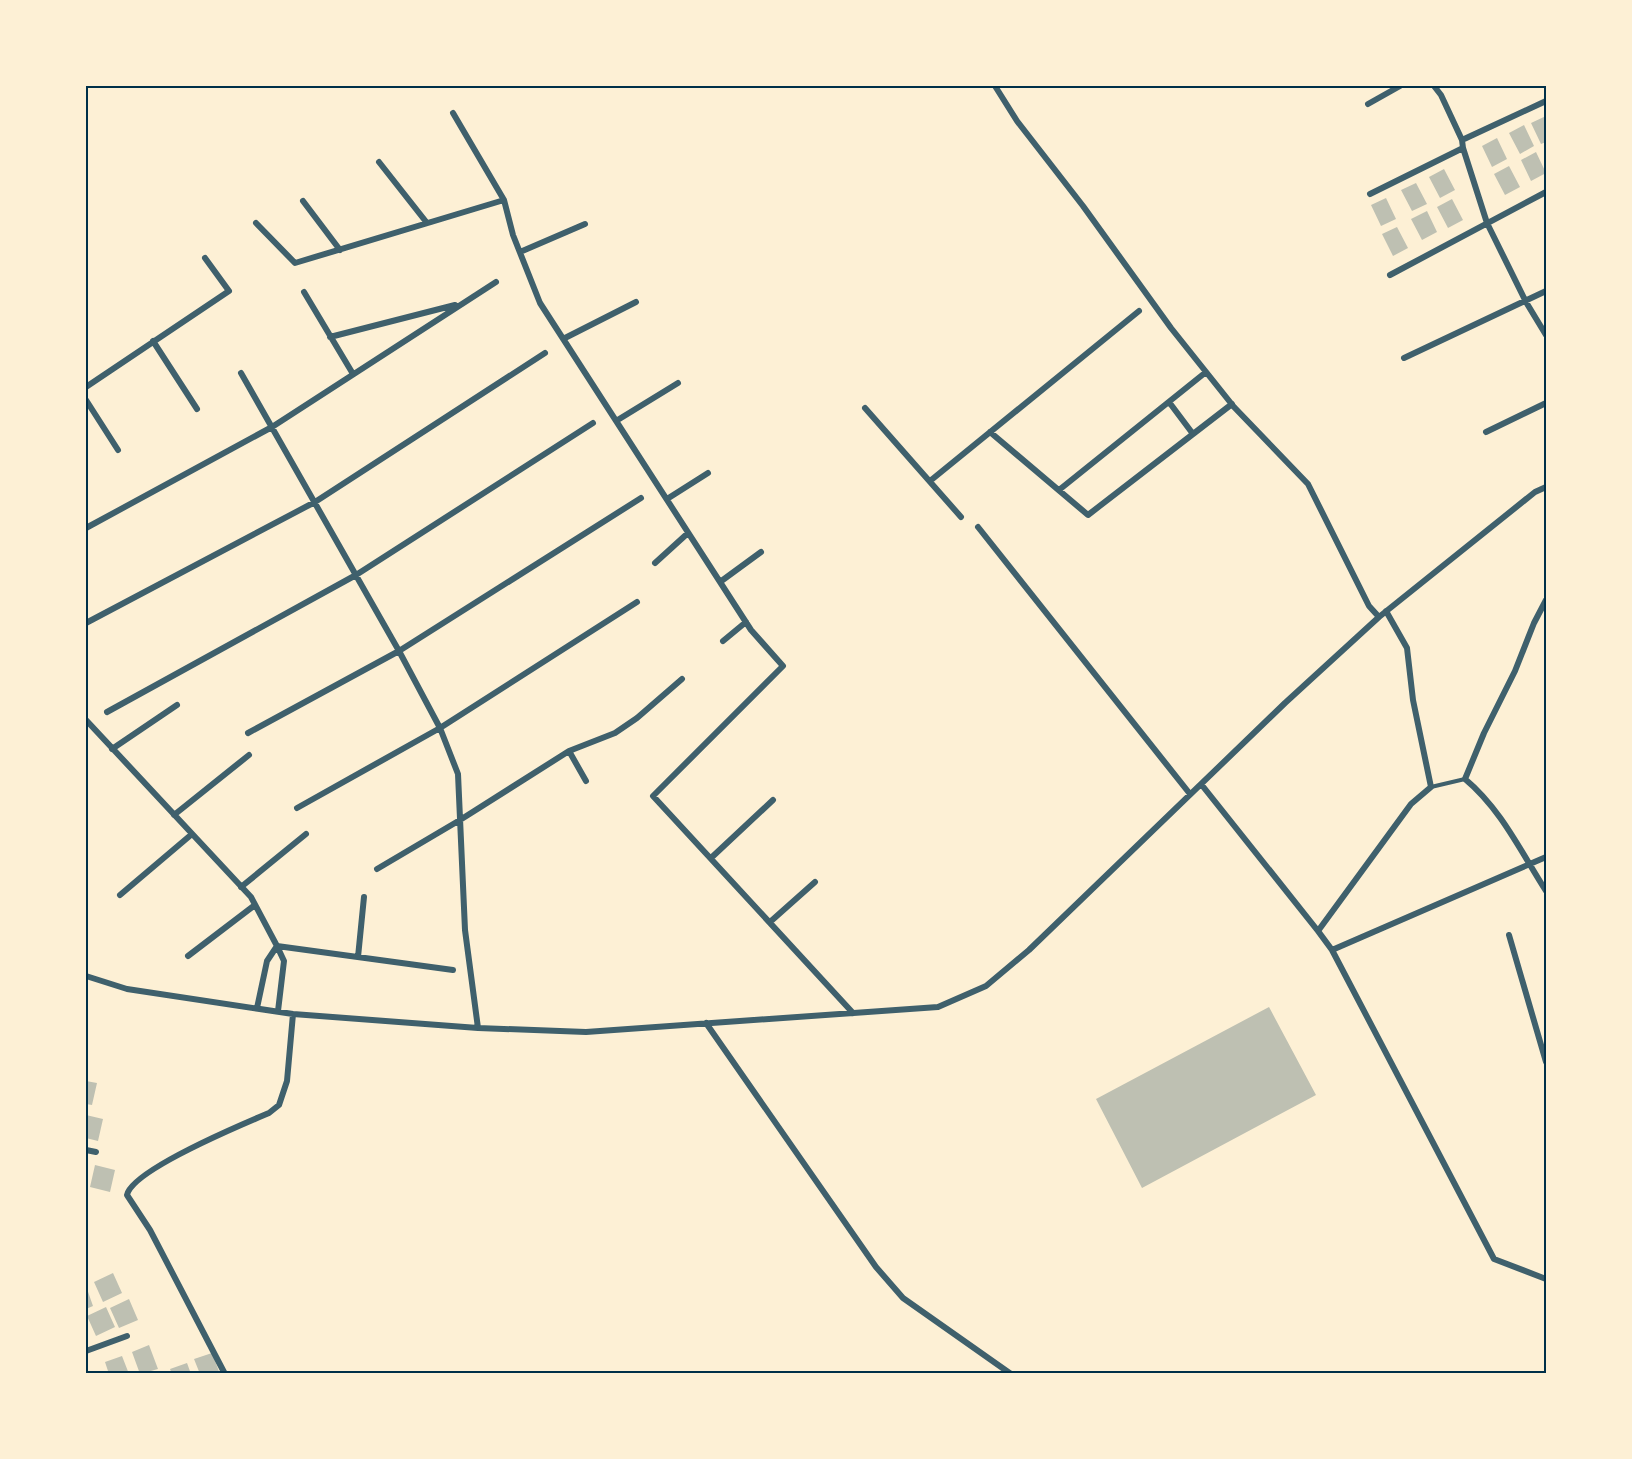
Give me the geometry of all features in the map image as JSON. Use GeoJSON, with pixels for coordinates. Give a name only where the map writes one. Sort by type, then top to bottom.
{"type":"FeatureCollection","features":[{"type":"Feature","properties":{"kind":"street"},"geometry":{"type":"LineString","coordinates":[[994,86],[1017,121],[1083,206],[1171,328],[1232,404],[1308,484],[1369,606],[1379,617]]}},
{"type":"Feature","properties":{"kind":"street"},"geometry":{"type":"LineString","coordinates":[[1368,104],[1400,86]]}},
{"type":"Feature","properties":{"kind":"street"},"geometry":{"type":"LineString","coordinates":[[1434,86],[1441,95],[1462,140],[1487,223],[1526,302],[1546,335]]}},
{"type":"Feature","properties":{"kind":"street"},"geometry":{"type":"LineString","coordinates":[[1462,140],[1546,101]]}},
{"type":"Feature","properties":{"kind":"street"},"geometry":{"type":"LineString","coordinates":[[453,113],[504,200],[513,235],[540,303],[746,622],[783,666],[653,796],[853,1013]]}},
{"type":"Feature","properties":{"kind":"street"},"geometry":{"type":"LineString","coordinates":[[1370,194],[1463,148]]}},
{"type":"Feature","properties":{"kind":"street"},"geometry":{"type":"LineString","coordinates":[[379,162],[427,223]]}},
{"type":"Feature","properties":{"kind":"street"},"geometry":{"type":"LineString","coordinates":[[1390,275],[1546,192]]}},
{"type":"Feature","properties":{"kind":"street"},"geometry":{"type":"LineString","coordinates":[[256,223],[295,263],[504,200]]}},
{"type":"Feature","properties":{"kind":"street"},"geometry":{"type":"LineString","coordinates":[[303,201],[340,250]]}},
{"type":"Feature","properties":{"kind":"street"},"geometry":{"type":"LineString","coordinates":[[520,252],[585,224]]}},
{"type":"Feature","properties":{"kind":"street"},"geometry":{"type":"LineString","coordinates":[[86,387],[229,291],[206,258]]}},
{"type":"Feature","properties":{"kind":"street"},"geometry":{"type":"LineString","coordinates":[[86,528],[272,427],[496,282]]}},
{"type":"Feature","properties":{"kind":"street"},"geometry":{"type":"LineString","coordinates":[[1404,358],[1546,291]]}},
{"type":"Feature","properties":{"kind":"street"},"geometry":{"type":"LineString","coordinates":[[304,292],[353,374]]}},
{"type":"Feature","properties":{"kind":"street"},"geometry":{"type":"LineString","coordinates":[[563,339],[636,302]]}},
{"type":"Feature","properties":{"kind":"street"},"geometry":{"type":"LineString","coordinates":[[330,337],[462,303]]}},
{"type":"Feature","properties":{"kind":"street"},"geometry":{"type":"LineString","coordinates":[[930,481],[1138,311]]}},
{"type":"Feature","properties":{"kind":"street"},"geometry":{"type":"LineString","coordinates":[[153,341],[197,409]]}},
{"type":"Feature","properties":{"kind":"street"},"geometry":{"type":"LineString","coordinates":[[86,623],[315,502],[544,353]]}},
{"type":"Feature","properties":{"kind":"street"},"geometry":{"type":"LineString","coordinates":[[1059,490],[1206,372]]}},
{"type":"Feature","properties":{"kind":"street"},"geometry":{"type":"LineString","coordinates":[[241,373],[399,651],[440,728],[458,774],[465,930],[478,1028]]}},
{"type":"Feature","properties":{"kind":"street"},"geometry":{"type":"LineString","coordinates":[[616,421],[678,383]]}},
{"type":"Feature","properties":{"kind":"street"},"geometry":{"type":"LineString","coordinates":[[86,400],[118,450]]}},
{"type":"Feature","properties":{"kind":"street"},"geometry":{"type":"LineString","coordinates":[[1169,402],[1193,434]]}},
{"type":"Feature","properties":{"kind":"street"},"geometry":{"type":"LineString","coordinates":[[1486,432],[1546,403]]}},
{"type":"Feature","properties":{"kind":"street"},"geometry":{"type":"LineString","coordinates":[[990,432],[1088,515],[1232,404]]}},
{"type":"Feature","properties":{"kind":"street"},"geometry":{"type":"LineString","coordinates":[[865,408],[961,517]]}},
{"type":"Feature","properties":{"kind":"street"},"geometry":{"type":"LineString","coordinates":[[106,712],[356,575],[593,423]]}},
{"type":"Feature","properties":{"kind":"street"},"geometry":{"type":"LineString","coordinates":[[667,500],[708,472]]}},
{"type":"Feature","properties":{"kind":"street"},"geometry":{"type":"LineString","coordinates":[[86,976],[127,989],[293,1014],[478,1028],[586,1032],[938,1007],[986,986],[1029,950],[1285,703],[1379,617],[1526,499],[1546,487]]}},
{"type":"Feature","properties":{"kind":"street"},"geometry":{"type":"LineString","coordinates":[[248,733],[399,651],[641,498]]}},
{"type":"Feature","properties":{"kind":"street"},"geometry":{"type":"LineString","coordinates":[[978,527],[1190,794]]}},
{"type":"Feature","properties":{"kind":"street"},"geometry":{"type":"LineString","coordinates":[[655,563],[688,532]]}},
{"type":"Feature","properties":{"kind":"street"},"geometry":{"type":"LineString","coordinates":[[720,582],[761,552]]}},
{"type":"Feature","properties":{"kind":"street"},"geometry":{"type":"LineString","coordinates":[[1546,600],[1465,779],[1498,813],[1546,891]]}},
{"type":"Feature","properties":{"kind":"street"},"geometry":{"type":"LineString","coordinates":[[297,808],[440,728],[637,602]]}},
{"type":"Feature","properties":{"kind":"street"},"geometry":{"type":"LineString","coordinates":[[1318,930],[1411,804],[1431,787],[1413,700],[1407,648],[1386,612]]}},
{"type":"Feature","properties":{"kind":"street"},"geometry":{"type":"LineString","coordinates":[[723,640],[746,622]]}},
{"type":"Feature","properties":{"kind":"street"},"geometry":{"type":"LineString","coordinates":[[377,869],[569,751],[615,733],[637,718],[682,679]]}},
{"type":"Feature","properties":{"kind":"street"},"geometry":{"type":"LineString","coordinates":[[112,749],[177,705]]}},
{"type":"Feature","properties":{"kind":"street"},"geometry":{"type":"LineString","coordinates":[[86,720],[241,887],[255,905],[284,961],[278,1011]]}},
{"type":"Feature","properties":{"kind":"street"},"geometry":{"type":"LineString","coordinates":[[569,751],[586,781]]}},
{"type":"Feature","properties":{"kind":"street"},"geometry":{"type":"LineString","coordinates":[[174,815],[249,755]]}},
{"type":"Feature","properties":{"kind":"street"},"geometry":{"type":"LineString","coordinates":[[1201,784],[1332,950],[1494,1260],[1546,1279]]}},
{"type":"Feature","properties":{"kind":"street"},"geometry":{"type":"LineString","coordinates":[[711,858],[773,800]]}},
{"type":"Feature","properties":{"kind":"street"},"geometry":{"type":"LineString","coordinates":[[120,895],[192,834]]}},
{"type":"Feature","properties":{"kind":"street"},"geometry":{"type":"LineString","coordinates":[[241,887],[306,834]]}},
{"type":"Feature","properties":{"kind":"street"},"geometry":{"type":"LineString","coordinates":[[1332,950],[1546,857]]}},
{"type":"Feature","properties":{"kind":"street"},"geometry":{"type":"LineString","coordinates":[[770,922],[815,882]]}},
{"type":"Feature","properties":{"kind":"street"},"geometry":{"type":"LineString","coordinates":[[358,957],[363,897]]}},
{"type":"Feature","properties":{"kind":"street"},"geometry":{"type":"LineString","coordinates":[[188,956],[255,905]]}},
{"type":"Feature","properties":{"kind":"street"},"geometry":{"type":"LineString","coordinates":[[1509,935],[1546,1062]]}},
{"type":"Feature","properties":{"kind":"street"},"geometry":{"type":"LineString","coordinates":[[277,946],[453,970]]}},
{"type":"Feature","properties":{"kind":"street"},"geometry":{"type":"LineString","coordinates":[[257,1008],[267,961],[277,946]]}},
{"type":"Feature","properties":{"kind":"street"},"geometry":{"type":"LineString","coordinates":[[225,1374],[150,1230],[127,1195],[128,1189],[137,1180],[170,1160],[269,1113],[279,1106],[287,1081],[293,1014]]}},
{"type":"Feature","properties":{"kind":"street"},"geometry":{"type":"LineString","coordinates":[[706,1023],[876,1267],[903,1298],[1011,1374]]}},
{"type":"Feature","properties":{"kind":"street"},"geometry":{"type":"LineString","coordinates":[[86,1150],[96,1152]]}},
{"type":"Feature","properties":{"kind":"street"},"geometry":{"type":"LineString","coordinates":[[86,1351],[127,1336]]}},
{"type":"Feature","properties":{"kind":"lane"},"geometry":{"type":"LineString","coordinates":[[1431,787],[1465,779]]}},
{"type":"Feature","properties":{"kind":"building"},"geometry":{"type":"Polygon","coordinates":[[[1546,116],[1546,142],[1541,144],[1531,123],[1546,116]]]}},
{"type":"Feature","properties":{"kind":"building"},"geometry":{"type":"Polygon","coordinates":[[[1524,125],[1534,146],[1520,154],[1509,133],[1524,125]]]}},
{"type":"Feature","properties":{"kind":"building"},"geometry":{"type":"Polygon","coordinates":[[[1497,138],[1507,159],[1492,167],[1482,146],[1497,138]]]}},
{"type":"Feature","properties":{"kind":"building"},"geometry":{"type":"Polygon","coordinates":[[[1536,152],[1546,173],[1531,181],[1521,160],[1536,152]]]}},
{"type":"Feature","properties":{"kind":"building"},"geometry":{"type":"Polygon","coordinates":[[[1509,166],[1520,187],[1505,195],[1494,174],[1509,166]]]}},
{"type":"Feature","properties":{"kind":"building"},"geometry":{"type":"Polygon","coordinates":[[[1444,169],[1455,190],[1440,198],[1429,177],[1444,169]]]}},
{"type":"Feature","properties":{"kind":"building"},"geometry":{"type":"Polygon","coordinates":[[[1416,183],[1427,204],[1412,211],[1401,190],[1416,183]]]}},
{"type":"Feature","properties":{"kind":"building"},"geometry":{"type":"Polygon","coordinates":[[[1386,198],[1396,219],[1381,226],[1371,205],[1386,198]]]}},
{"type":"Feature","properties":{"kind":"building"},"geometry":{"type":"Polygon","coordinates":[[[1452,199],[1463,220],[1448,228],[1437,207],[1452,199]]]}},
{"type":"Feature","properties":{"kind":"building"},"geometry":{"type":"Polygon","coordinates":[[[1427,211],[1437,232],[1422,240],[1411,219],[1427,211]]]}},
{"type":"Feature","properties":{"kind":"building"},"geometry":{"type":"Polygon","coordinates":[[[1397,227],[1408,248],[1393,256],[1382,234],[1397,227]]]}},
{"type":"Feature","properties":{"kind":"building"},"geometry":{"type":"Polygon","coordinates":[[[1269,1007],[1316,1095],[1142,1188],[1096,1099],[1269,1007]]]}},
{"type":"Feature","properties":{"kind":"building"},"geometry":{"type":"Polygon","coordinates":[[[86,1081],[97,1083],[92,1105],[86,1104],[86,1081]]]}},
{"type":"Feature","properties":{"kind":"building"},"geometry":{"type":"Polygon","coordinates":[[[86,1115],[103,1119],[98,1141],[86,1138],[86,1115]]]}},
{"type":"Feature","properties":{"kind":"building"},"geometry":{"type":"Polygon","coordinates":[[[95,1165],[115,1170],[110,1192],[90,1187],[95,1165]]]}},
{"type":"Feature","properties":{"kind":"building"},"geometry":{"type":"Polygon","coordinates":[[[113,1273],[122,1293],[103,1302],[94,1282],[113,1273]]]}},
{"type":"Feature","properties":{"kind":"building"},"geometry":{"type":"Polygon","coordinates":[[[86,1286],[93,1306],[86,1309],[86,1286]]]}},
{"type":"Feature","properties":{"kind":"building"},"geometry":{"type":"Polygon","coordinates":[[[129,1299],[138,1320],[119,1328],[110,1308],[129,1299]]]}},
{"type":"Feature","properties":{"kind":"building"},"geometry":{"type":"Polygon","coordinates":[[[106,1307],[115,1327],[96,1336],[87,1316],[106,1307]]]}},
{"type":"Feature","properties":{"kind":"building"},"geometry":{"type":"Polygon","coordinates":[[[149,1345],[158,1369],[140,1374],[132,1352],[149,1345]]]}},
{"type":"Feature","properties":{"kind":"building"},"geometry":{"type":"Polygon","coordinates":[[[212,1353],[220,1374],[200,1374],[194,1359],[212,1353]]]}},
{"type":"Feature","properties":{"kind":"building"},"geometry":{"type":"Polygon","coordinates":[[[122,1356],[129,1374],[109,1374],[105,1362],[122,1356]]]}},
{"type":"Feature","properties":{"kind":"building"},"geometry":{"type":"Polygon","coordinates":[[[187,1363],[191,1374],[172,1374],[170,1369],[187,1363]]]}}]}
